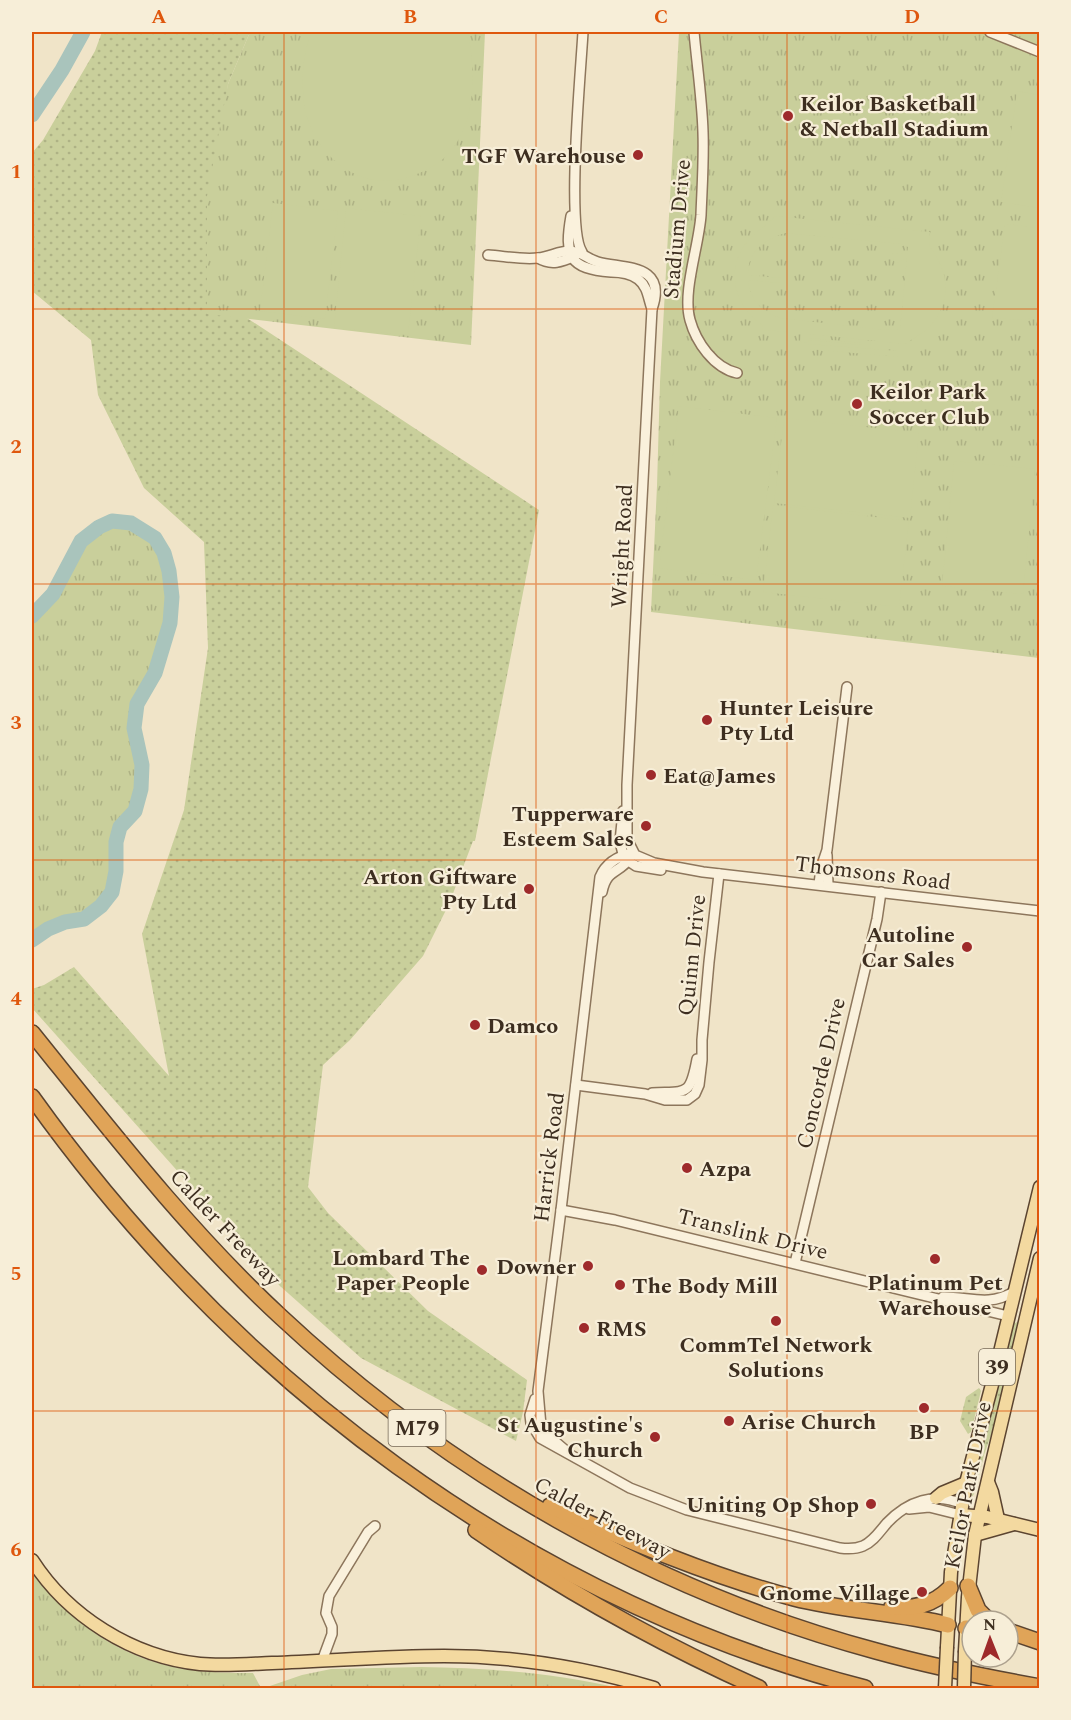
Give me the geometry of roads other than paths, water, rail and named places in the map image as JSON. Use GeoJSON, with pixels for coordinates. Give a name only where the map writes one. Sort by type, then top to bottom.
{"type":"FeatureCollection","features":[{"type":"Feature","properties":{"kind":"highway","name":"Calder Freeway"},"geometry":{"type":"LineString","coordinates":[[32,1033],[170,1203],[249,1287],[323,1355],[469,1467],[533,1507],[603,1545],[664,1575],[731,1602],[800,1628],[875,1651],[948,1669],[1040,1687]]}},
{"type":"Feature","properties":{"kind":"highway","name":"M79"},"geometry":{"type":"LineString","coordinates":[[32,1097],[114,1201],[152,1245],[234,1331],[322,1410],[416,1479],[494,1530],[565,1571],[650,1612],[725,1643],[865,1689]]}},
{"type":"Feature","properties":{"kind":"highway"},"geometry":{"type":"LineString","coordinates":[[276,1371],[364,1449],[496,1544],[651,1636],[759,1689]]}},
{"type":"Feature","properties":{"kind":"highway"},"geometry":{"type":"LineString","coordinates":[[469,1467],[589,1524],[669,1557],[755,1586],[837,1607],[948,1625]]}},
{"type":"Feature","properties":{"kind":"highway"},"geometry":{"type":"LineString","coordinates":[[755,1586],[901,1608],[920,1606],[934,1601],[950,1588]]}},
{"type":"Feature","properties":{"kind":"highway"},"geometry":{"type":"LineString","coordinates":[[969,1586],[978,1609]]}},
{"type":"Feature","properties":{"kind":"highway"},"geometry":{"type":"LineString","coordinates":[[1020,1634],[1040,1642]]}},
{"type":"Feature","properties":{"kind":"highway"},"geometry":{"type":"LineString","coordinates":[[1020,1641],[1040,1647]]}},
{"type":"Feature","properties":{"kind":"main road","name":"Keilor Park Drive"},"geometry":{"type":"LineString","coordinates":[[945,1689],[950,1588],[966,1484],[1040,1187]]}},
{"type":"Feature","properties":{"kind":"main road","name":"Keilor Park Drive"},"geometry":{"type":"LineString","coordinates":[[969,1609],[969,1586],[975,1535],[986,1516],[988,1482],[1040,1258]]}},
{"type":"Feature","properties":{"kind":"main road"},"geometry":{"type":"LineString","coordinates":[[1008,1316],[1025,1320]]}},
{"type":"Feature","properties":{"kind":"main road"},"geometry":{"type":"LineString","coordinates":[[986,1516],[992,1492],[988,1482]]}},
{"type":"Feature","properties":{"kind":"main road"},"geometry":{"type":"LineString","coordinates":[[936,1498],[942,1493],[966,1484]]}},
{"type":"Feature","properties":{"kind":"main road"},"geometry":{"type":"LineString","coordinates":[[962,1510],[1040,1530]]}},
{"type":"Feature","properties":{"kind":"main road"},"geometry":{"type":"LineString","coordinates":[[975,1535],[1017,1523]]}},
{"type":"Feature","properties":{"kind":"main road"},"geometry":{"type":"LineString","coordinates":[[32,1560],[52,1588],[74,1609],[116,1637],[152,1653],[199,1664],[416,1657],[496,1658],[580,1670],[654,1689]]}},
{"type":"Feature","properties":{"kind":"main road"},"geometry":{"type":"LineString","coordinates":[[948,1625],[960,1627]]}},
{"type":"Feature","properties":{"kind":"main road","name":"Keilor Park Drive"},"geometry":{"type":"LineString","coordinates":[[964,1689],[965,1669]]}},
{"type":"Feature","properties":{"kind":"street"},"geometry":{"type":"LineString","coordinates":[[582,252],[576,237],[575,192],[583,32]]}},
{"type":"Feature","properties":{"kind":"street","name":"Stadium Drive"},"geometry":{"type":"LineString","coordinates":[[694,32],[703,134],[700,217],[689,292],[689,313],[694,330],[715,362],[728,370],[737,372]]}},
{"type":"Feature","properties":{"kind":"street"},"geometry":{"type":"LineString","coordinates":[[990,32],[1040,52]]}},
{"type":"Feature","properties":{"kind":"street"},"geometry":{"type":"LineString","coordinates":[[571,254],[569,228],[575,192]]}},
{"type":"Feature","properties":{"kind":"street","name":"Wright Road"},"geometry":{"type":"LineString","coordinates":[[488,255],[538,258],[582,252],[594,261],[641,270],[647,275],[654,290],[627,785],[627,857]]}},
{"type":"Feature","properties":{"kind":"street","name":"Wright Road"},"geometry":{"type":"LineString","coordinates":[[571,254],[583,267],[590,270],[617,272],[637,278],[646,288],[652,309]]}},
{"type":"Feature","properties":{"kind":"street"},"geometry":{"type":"LineString","coordinates":[[823,885],[821,868],[827,850],[847,687]]}},
{"type":"Feature","properties":{"kind":"street","name":"Thomsons Road"},"geometry":{"type":"LineString","coordinates":[[627,857],[645,868],[823,885],[1040,911]]}},
{"type":"Feature","properties":{"kind":"street","name":"Harrick Road"},"geometry":{"type":"LineString","coordinates":[[627,857],[607,866],[600,877],[538,1391],[538,1419],[541,1426],[545,1433],[565,1450],[612,1479],[673,1506],[759,1530],[840,1548],[858,1548],[868,1543],[894,1516],[917,1501],[936,1498],[949,1500],[962,1510]]}},
{"type":"Feature","properties":{"kind":"street","name":"Quinn Drive"},"geometry":{"type":"LineString","coordinates":[[576,1085],[645,1094],[678,1093],[688,1087],[693,1078],[702,1040],[719,874]]}},
{"type":"Feature","properties":{"kind":"street","name":"Concorde Drive"},"geometry":{"type":"LineString","coordinates":[[795,1263],[877,919],[881,892]]}},
{"type":"Feature","properties":{"kind":"street","name":"Translink Drive"},"geometry":{"type":"LineString","coordinates":[[561,1210],[594,1215],[1008,1316]]}},
{"type":"Feature","properties":{"kind":"street","name":"Translink Drive"},"geometry":{"type":"LineString","coordinates":[[934,1297],[986,1301],[1014,1292]]}},
{"type":"Feature","properties":{"kind":"street"},"geometry":{"type":"LineString","coordinates":[[901,1511],[928,1507],[962,1510]]}},
{"type":"Feature","properties":{"kind":"street"},"geometry":{"type":"LineString","coordinates":[[322,1661],[332,1634],[332,1627],[326,1614],[329,1596],[368,1532],[375,1527]]}},
{"type":"Feature","properties":{"kind":"waterway"},"geometry":{"type":"LineString","coordinates":[[32,115],[62,70],[83,32]]}},
{"type":"Feature","properties":{"kind":"waterway"},"geometry":{"type":"LineString","coordinates":[[32,616],[53,594],[81,541],[99,527],[112,521],[131,523],[155,538],[164,553],[172,597],[170,623],[155,673],[137,704],[134,728],[142,765],[141,789],[135,811],[120,827],[116,842],[116,871],[112,892],[101,906],[84,919],[65,922],[48,929],[32,940]]}},
{"type":"Feature","properties":{"kind":"place","name":"Keilor Basketball & Netball Stadium"},"geometry":{"type":"Point","coordinates":[788,116]}},
{"type":"Feature","properties":{"kind":"place","name":"TGF Warehouse"},"geometry":{"type":"Point","coordinates":[638,155]}},
{"type":"Feature","properties":{"kind":"place","name":"Keilor Park Soccer Club"},"geometry":{"type":"Point","coordinates":[857,404]}},
{"type":"Feature","properties":{"kind":"place","name":"Hunter Leisure Pty Ltd"},"geometry":{"type":"Point","coordinates":[707,720]}},
{"type":"Feature","properties":{"kind":"place","name":"Eat@James"},"geometry":{"type":"Point","coordinates":[651,775]}},
{"type":"Feature","properties":{"kind":"place","name":"Tupperware Esteem Sales"},"geometry":{"type":"Point","coordinates":[646,826]}},
{"type":"Feature","properties":{"kind":"place","name":"Arton Giftware Pty Ltd"},"geometry":{"type":"Point","coordinates":[529,889]}},
{"type":"Feature","properties":{"kind":"place","name":"Autoline Car Sales"},"geometry":{"type":"Point","coordinates":[967,947]}},
{"type":"Feature","properties":{"kind":"place","name":"Damco"},"geometry":{"type":"Point","coordinates":[475,1025]}},
{"type":"Feature","properties":{"kind":"place","name":"Azpa"},"geometry":{"type":"Point","coordinates":[687,1168]}},
{"type":"Feature","properties":{"kind":"place","name":"Platinum Pet Warehouse"},"geometry":{"type":"Point","coordinates":[935,1259]}},
{"type":"Feature","properties":{"kind":"place","name":"Downer"},"geometry":{"type":"Point","coordinates":[588,1266]}},
{"type":"Feature","properties":{"kind":"place","name":"Lombard The Paper People"},"geometry":{"type":"Point","coordinates":[482,1270]}},
{"type":"Feature","properties":{"kind":"place","name":"The Body Mill"},"geometry":{"type":"Point","coordinates":[620,1285]}},
{"type":"Feature","properties":{"kind":"place","name":"CommTel Network Solutions"},"geometry":{"type":"Point","coordinates":[776,1321]}},
{"type":"Feature","properties":{"kind":"place","name":"RMS"},"geometry":{"type":"Point","coordinates":[584,1328]}},
{"type":"Feature","properties":{"kind":"place","name":"BP"},"geometry":{"type":"Point","coordinates":[924,1408]}},
{"type":"Feature","properties":{"kind":"place","name":"Arise Church"},"geometry":{"type":"Point","coordinates":[729,1421]}},
{"type":"Feature","properties":{"kind":"place","name":"St Augustine's Church"},"geometry":{"type":"Point","coordinates":[655,1437]}},
{"type":"Feature","properties":{"kind":"place","name":"Uniting Op Shop"},"geometry":{"type":"Point","coordinates":[871,1504]}},
{"type":"Feature","properties":{"kind":"place","name":"Gnome Village"},"geometry":{"type":"Point","coordinates":[922,1592]}}]}
